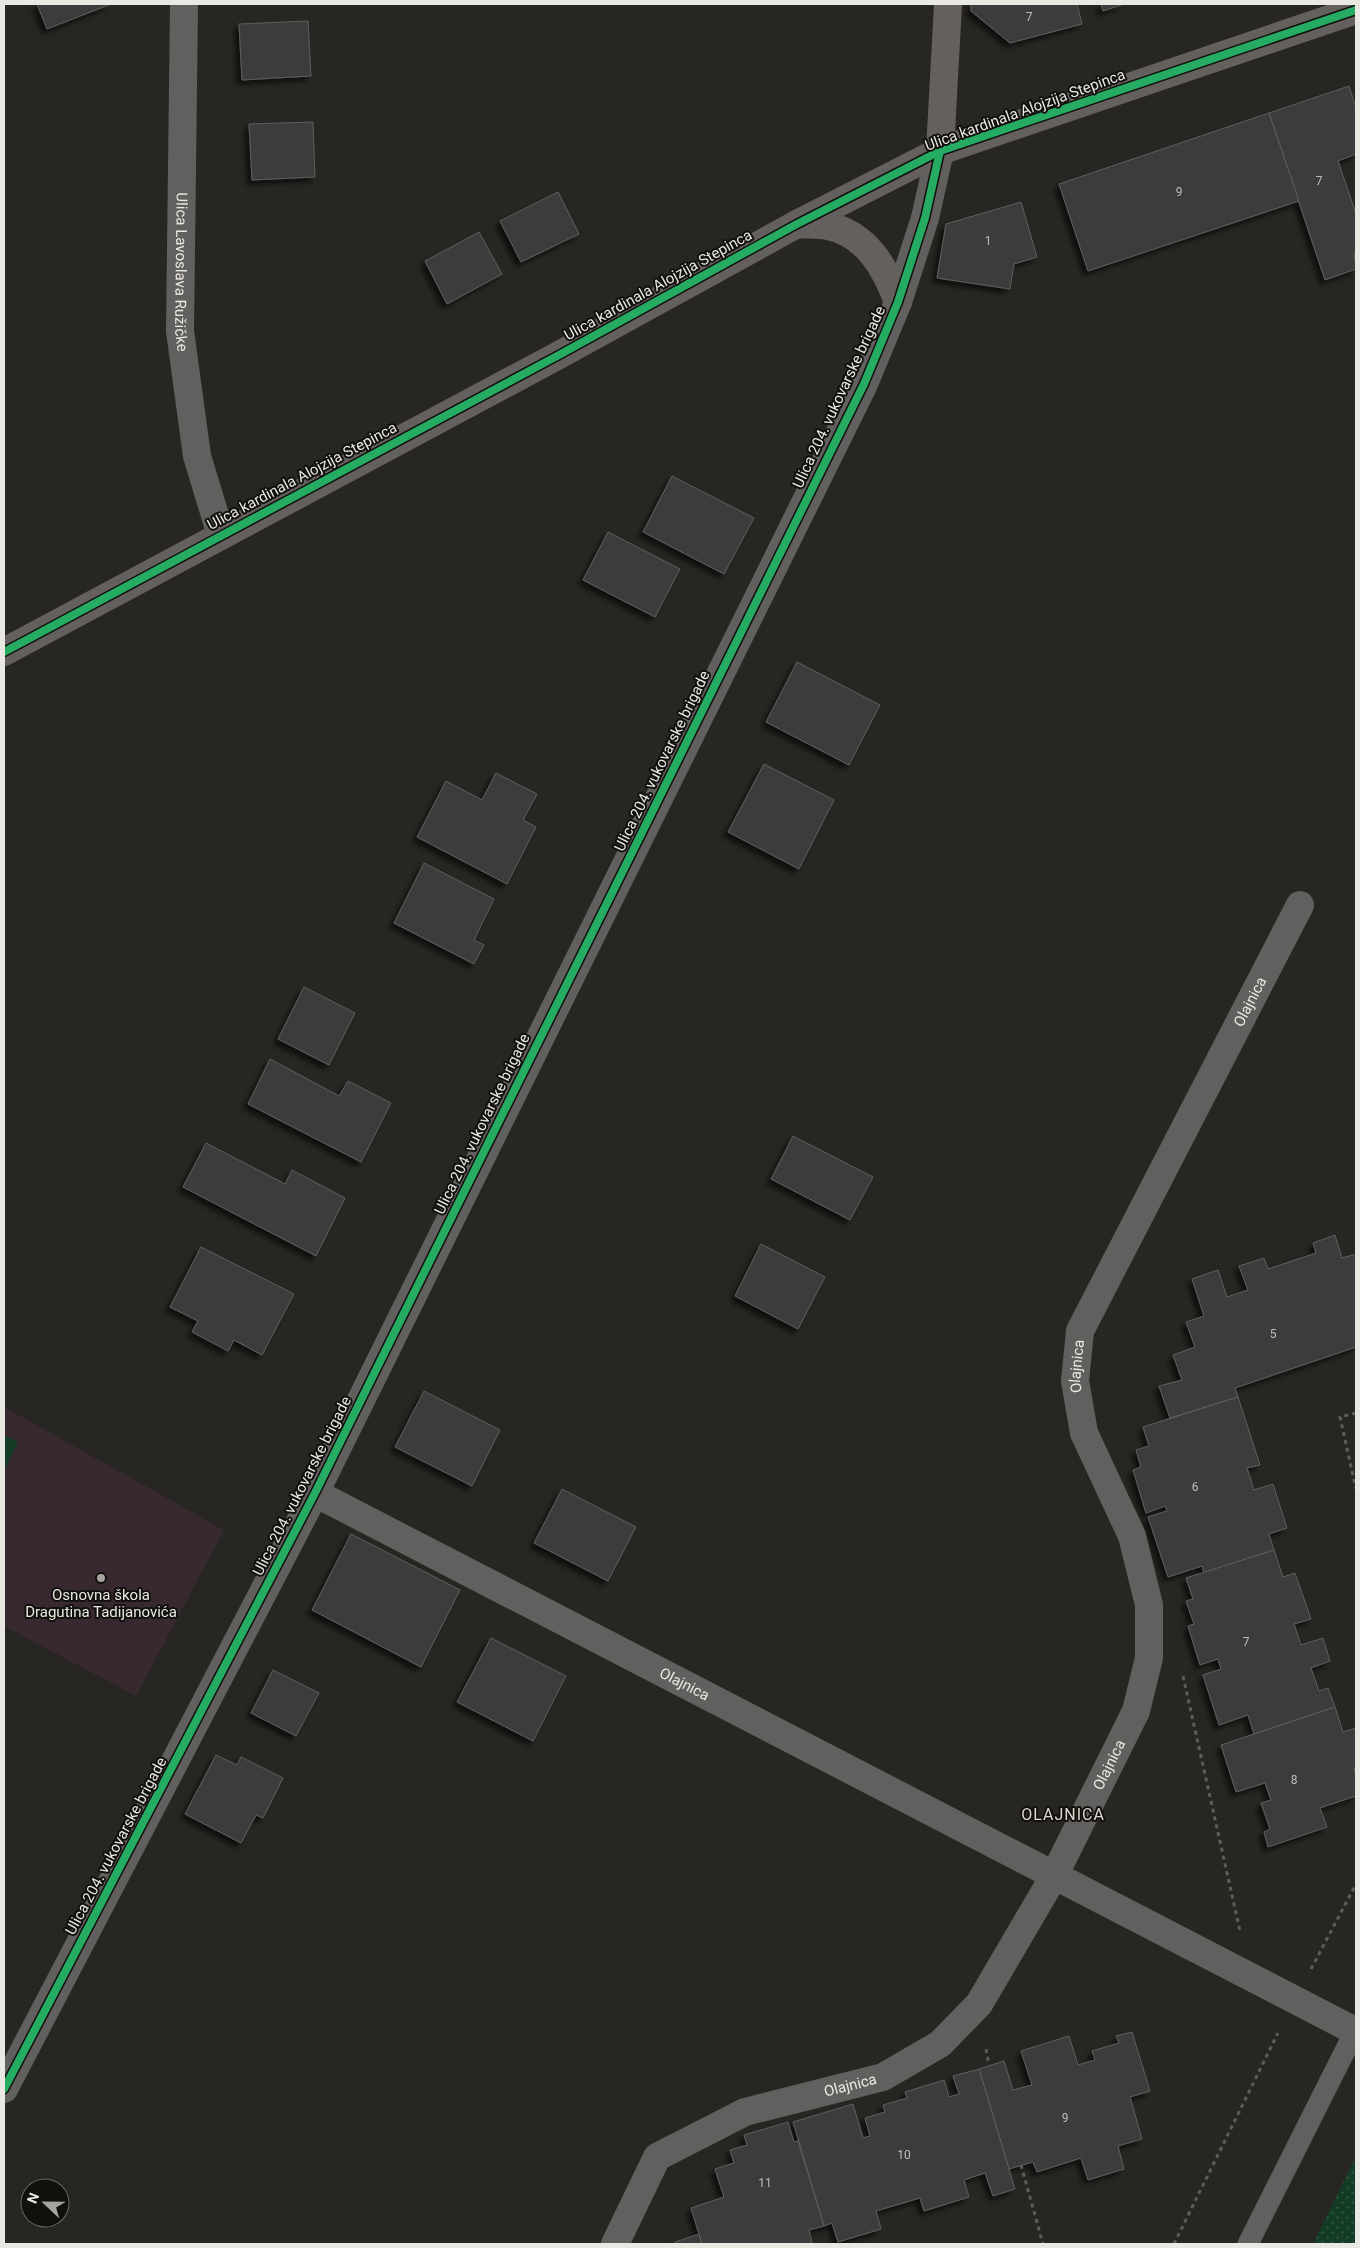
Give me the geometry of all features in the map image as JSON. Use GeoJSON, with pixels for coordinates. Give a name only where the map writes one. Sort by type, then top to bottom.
{"type":"FeatureCollection","features":[{"type":"Feature","properties":{"kind":"main road"},"geometry":{"type":"LineString","coordinates":[[940,151],[948,4]]}},
{"type":"Feature","properties":{"kind":"main road","name":"Ulica kardinala Alojzija Stepinca"},"geometry":{"type":"LineString","coordinates":[[4,652],[221,534],[559,355],[797,224],[940,151],[1356,10]]}},
{"type":"Feature","properties":{"kind":"main road"},"geometry":{"type":"LineString","coordinates":[[797,224],[829,226],[853,236],[874,253],[888,275],[898,302]]}},
{"type":"Feature","properties":{"kind":"street","name":"Ulica Lavoslava Ružičke"},"geometry":{"type":"LineString","coordinates":[[184,4],[180,331],[197,456],[221,534]]}},
{"type":"Feature","properties":{"kind":"street","name":"Ulica 204. vukovarske brigade"},"geometry":{"type":"LineString","coordinates":[[4,2089],[315,1493],[864,384],[898,302],[926,218],[940,151]]}},
{"type":"Feature","properties":{"kind":"street","name":"Olajnica"},"geometry":{"type":"LineString","coordinates":[[615,2244],[657,2157],[745,2112],[883,2077],[940,2044],[979,2004],[1054,1876],[1136,1711],[1150,1658],[1149,1605],[1132,1536],[1084,1433],[1075,1381],[1080,1332],[1300,905]]}},
{"type":"Feature","properties":{"kind":"street","name":"Olajnica"},"geometry":{"type":"LineString","coordinates":[[315,1493],[1251,1978],[1356,2030]]}},
{"type":"Feature","properties":{"kind":"lane"},"geometry":{"type":"LineString","coordinates":[[1248,2244],[1356,2030]]}},
{"type":"Feature","properties":{"kind":"path"},"geometry":{"type":"LineString","coordinates":[[1356,1413],[1340,1416],[1356,1489]]}},
{"type":"Feature","properties":{"kind":"path"},"geometry":{"type":"LineString","coordinates":[[1181,1667],[1251,1978]]}},
{"type":"Feature","properties":{"kind":"path"},"geometry":{"type":"LineString","coordinates":[[1174,2244],[1294,2000],[1356,1884]]}},
{"type":"Feature","properties":{"kind":"path"},"geometry":{"type":"LineString","coordinates":[[1021,2165],[1043,2244]]}},
{"type":"Feature","properties":{"kind":"shaded area","name":"Osnovna škola Dragutina Tadijanovića"},"geometry":{"type":"Polygon","coordinates":[[[4,1407],[224,1530],[136,1696],[4,1626],[4,1407]]]}},
{"type":"Feature","properties":{"kind":"green space"},"geometry":{"type":"Polygon","coordinates":[[[4,1435],[18,1442],[4,1471],[4,1435]]]}},
{"type":"Feature","properties":{"kind":"green space"},"geometry":{"type":"Polygon","coordinates":[[[1356,2156],[1356,2244],[1313,2244],[1356,2156]]]}},
{"type":"Feature","properties":{"kind":"building"},"geometry":{"type":"Polygon","coordinates":[[[37,4],[111,4],[47,29],[37,4]]]}},
{"type":"Feature","properties":{"kind":"building"},"geometry":{"type":"Polygon","coordinates":[[[971,4],[1077,4],[1082,24],[1010,43],[971,11],[971,4]]]}},
{"type":"Feature","properties":{"kind":"building"},"geometry":{"type":"Polygon","coordinates":[[[1101,4],[1124,4],[1103,11],[1101,4]]]}},
{"type":"Feature","properties":{"kind":"building"},"geometry":{"type":"Polygon","coordinates":[[[308,21],[311,76],[242,80],[239,24],[308,21]]]}},
{"type":"Feature","properties":{"kind":"building"},"geometry":{"type":"Polygon","coordinates":[[[1349,86],[1356,108],[1356,154],[1338,161],[1356,214],[1356,251],[1354,252],[1356,269],[1325,280],[1269,113],[1349,86]]]}},
{"type":"Feature","properties":{"kind":"building"},"geometry":{"type":"Polygon","coordinates":[[[1269,113],[1299,201],[1088,271],[1059,184],[1269,113]]]}},
{"type":"Feature","properties":{"kind":"building"},"geometry":{"type":"Polygon","coordinates":[[[313,122],[315,177],[252,180],[249,124],[313,122]]]}},
{"type":"Feature","properties":{"kind":"building"},"geometry":{"type":"Polygon","coordinates":[[[558,192],[579,234],[521,262],[500,221],[558,192]]]}},
{"type":"Feature","properties":{"kind":"building"},"geometry":{"type":"Polygon","coordinates":[[[1021,202],[1037,257],[1014,264],[1010,289],[937,278],[946,224],[1021,202]]]}},
{"type":"Feature","properties":{"kind":"building"},"geometry":{"type":"Polygon","coordinates":[[[479,232],[502,274],[447,304],[425,261],[479,232]]]}},
{"type":"Feature","properties":{"kind":"building"},"geometry":{"type":"Polygon","coordinates":[[[672,476],[754,518],[724,574],[643,532],[672,476]]]}},
{"type":"Feature","properties":{"kind":"building"},"geometry":{"type":"Polygon","coordinates":[[[608,532],[680,569],[655,617],[583,580],[608,532]]]}},
{"type":"Feature","properties":{"kind":"building"},"geometry":{"type":"Polygon","coordinates":[[[797,662],[880,705],[849,765],[766,722],[797,662]]]}},
{"type":"Feature","properties":{"kind":"building"},"geometry":{"type":"Polygon","coordinates":[[[764,764],[834,800],[799,869],[728,832],[764,764]]]}},
{"type":"Feature","properties":{"kind":"building"},"geometry":{"type":"Polygon","coordinates":[[[496,773],[537,794],[523,820],[536,827],[507,884],[417,837],[446,781],[482,800],[496,773]]]}},
{"type":"Feature","properties":{"kind":"building"},"geometry":{"type":"Polygon","coordinates":[[[424,863],[494,899],[474,940],[484,945],[474,964],[394,923],[424,863]]]}},
{"type":"Feature","properties":{"kind":"building"},"geometry":{"type":"Polygon","coordinates":[[[304,987],[355,1013],[329,1065],[278,1039],[304,987]]]}},
{"type":"Feature","properties":{"kind":"building"},"geometry":{"type":"Polygon","coordinates":[[[270,1059],[339,1096],[348,1081],[391,1103],[361,1162],[248,1104],[270,1059]]]}},
{"type":"Feature","properties":{"kind":"building"},"geometry":{"type":"Polygon","coordinates":[[[793,1136],[873,1177],[850,1220],[771,1179],[793,1136]]]}},
{"type":"Feature","properties":{"kind":"building"},"geometry":{"type":"Polygon","coordinates":[[[206,1143],[285,1184],[292,1170],[345,1198],[316,1256],[183,1187],[206,1143]]]}},
{"type":"Feature","properties":{"kind":"building"},"geometry":{"type":"Polygon","coordinates":[[[1335,1235],[1342,1258],[1356,1254],[1356,1347],[1235,1388],[1238,1397],[1170,1418],[1159,1386],[1182,1380],[1173,1355],[1195,1347],[1186,1322],[1204,1316],[1192,1279],[1218,1270],[1227,1297],[1248,1290],[1239,1266],[1264,1258],[1268,1269],[1316,1253],[1313,1243],[1335,1235]]]}},
{"type":"Feature","properties":{"kind":"building"},"geometry":{"type":"Polygon","coordinates":[[[761,1244],[825,1277],[798,1329],[735,1296],[761,1244]]]}},
{"type":"Feature","properties":{"kind":"building"},"geometry":{"type":"Polygon","coordinates":[[[201,1247],[294,1294],[262,1355],[234,1340],[228,1351],[192,1332],[198,1321],[170,1307],[201,1247]]]}},
{"type":"Feature","properties":{"kind":"building"},"geometry":{"type":"Polygon","coordinates":[[[424,1391],[500,1430],[472,1486],[395,1447],[424,1391]]]}},
{"type":"Feature","properties":{"kind":"building"},"geometry":{"type":"Polygon","coordinates":[[[1238,1397],[1260,1465],[1247,1468],[1254,1490],[1273,1484],[1287,1528],[1269,1534],[1274,1550],[1204,1573],[1202,1566],[1168,1577],[1148,1517],[1167,1511],[1165,1506],[1146,1513],[1133,1470],[1141,1467],[1136,1450],[1149,1446],[1143,1427],[1238,1397]]]}},
{"type":"Feature","properties":{"kind":"building"},"geometry":{"type":"Polygon","coordinates":[[[562,1489],[636,1527],[608,1581],[534,1543],[562,1489]]]}},
{"type":"Feature","properties":{"kind":"building"},"geometry":{"type":"Polygon","coordinates":[[[351,1534],[460,1590],[421,1667],[312,1610],[351,1534]]]}},
{"type":"Feature","properties":{"kind":"building"},"geometry":{"type":"Polygon","coordinates":[[[1274,1550],[1283,1577],[1295,1573],[1311,1619],[1294,1624],[1301,1645],[1323,1638],[1330,1661],[1311,1668],[1319,1691],[1328,1688],[1335,1707],[1254,1734],[1248,1715],[1219,1725],[1203,1675],[1221,1669],[1218,1659],[1200,1665],[1188,1626],[1194,1624],[1186,1601],[1193,1599],[1186,1578],[1274,1550]]]}},
{"type":"Feature","properties":{"kind":"building"},"geometry":{"type":"Polygon","coordinates":[[[491,1638],[566,1676],[533,1741],[457,1702],[491,1638]]]}},
{"type":"Feature","properties":{"kind":"building"},"geometry":{"type":"Polygon","coordinates":[[[273,1670],[319,1693],[296,1736],[251,1713],[273,1670]]]}},
{"type":"Feature","properties":{"kind":"building"},"geometry":{"type":"Polygon","coordinates":[[[1335,1707],[1343,1732],[1356,1728],[1356,1769],[1354,1769],[1356,1796],[1320,1808],[1327,1827],[1268,1847],[1264,1832],[1270,1829],[1261,1803],[1271,1800],[1265,1783],[1236,1792],[1221,1745],[1335,1707]]]}},
{"type":"Feature","properties":{"kind":"building"},"geometry":{"type":"Polygon","coordinates":[[[216,1755],[237,1765],[241,1757],[283,1778],[263,1818],[256,1815],[241,1843],[185,1814],[216,1755]]]}},
{"type":"Feature","properties":{"kind":"building"},"geometry":{"type":"Polygon","coordinates":[[[1132,2032],[1150,2091],[1130,2097],[1142,2139],[1118,2146],[1124,2169],[1088,2180],[1081,2158],[1037,2172],[1033,2162],[1009,2169],[979,2069],[1004,2061],[1013,2090],[1032,2085],[1021,2051],[1069,2036],[1078,2065],[1095,2060],[1092,2051],[1119,2043],[1116,2036],[1132,2032]]]}},
{"type":"Feature","properties":{"kind":"building"},"geometry":{"type":"Polygon","coordinates":[[[979,2069],[1015,2189],[993,2196],[985,2173],[964,2180],[969,2197],[924,2211],[920,2198],[876,2211],[881,2229],[838,2242],[832,2223],[824,2226],[793,2122],[853,2104],[863,2138],[870,2136],[865,2118],[885,2112],[883,2105],[907,2098],[905,2092],[944,2080],[949,2097],[959,2094],[953,2076],[979,2069]]]}},
{"type":"Feature","properties":{"kind":"building"},"geometry":{"type":"Polygon","coordinates":[[[788,2122],[794,2142],[798,2141],[824,2226],[809,2230],[812,2243],[806,2244],[702,2244],[691,2208],[724,2197],[715,2169],[734,2163],[730,2150],[747,2145],[744,2135],[788,2122]]]}},
{"type":"Feature","properties":{"kind":"building"},"geometry":{"type":"Polygon","coordinates":[[[699,2234],[702,2244],[676,2244],[675,2242],[699,2234]]]}},
{"type":"Feature","properties":{"kind":"cycle path"},"geometry":{"type":"LineString","coordinates":[[4,652],[559,355],[797,224],[940,151],[1356,10]]}},
{"type":"Feature","properties":{"kind":"cycle path"},"geometry":{"type":"LineString","coordinates":[[4,2089],[315,1493],[864,384],[898,302],[925,218],[940,151]]}},
{"type":"Feature","properties":{"kind":"place","name":"Osnovna škola Dragutina Tadijanovića"},"geometry":{"type":"Point","coordinates":[101,1578]}},
{"type":"Feature","properties":{"kind":"district","name":"OLAJNICA"},"geometry":{"type":"Point","coordinates":[1063,1814]}}]}
